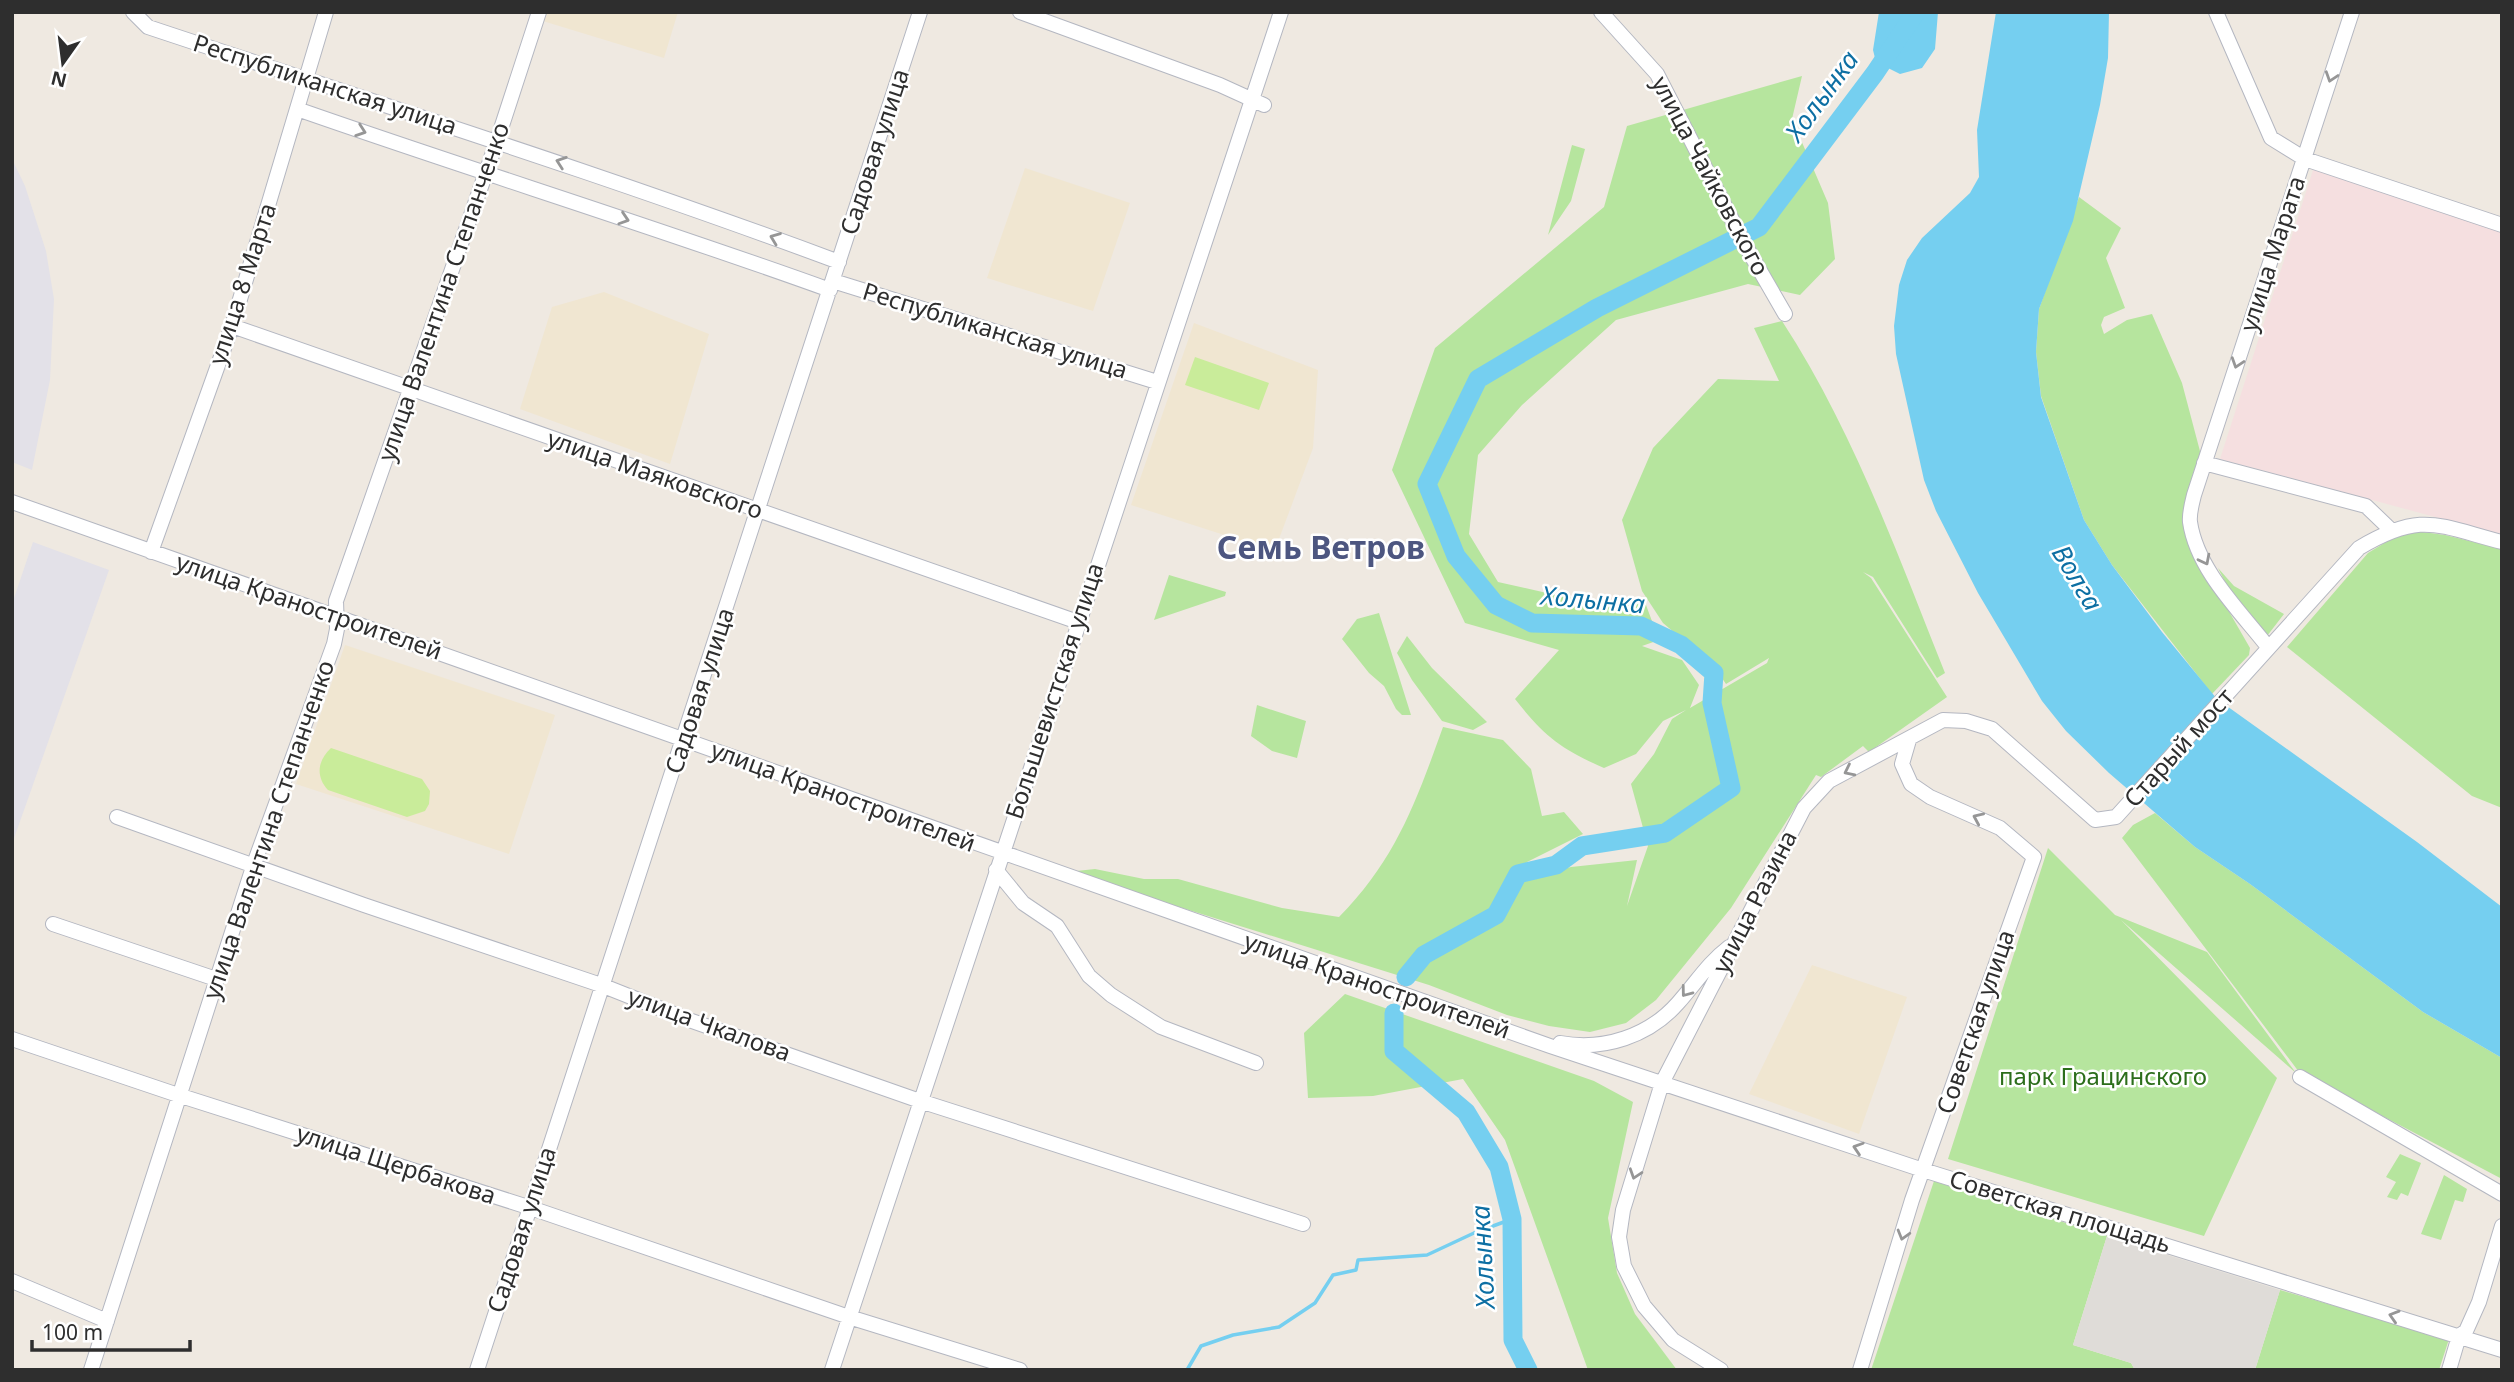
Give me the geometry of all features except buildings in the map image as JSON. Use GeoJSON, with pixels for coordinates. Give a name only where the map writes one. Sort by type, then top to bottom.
{"type":"FeatureCollection","features":[{"type":"Feature","properties":{"kind":"street","name":"Республиканская улица"},"geometry":{"type":"LineString","coordinates":[[133,12],[148,27],[497,141],[705,212],[839,262]]}},
{"type":"Feature","properties":{"kind":"street","name":"улица 8 Марта"},"geometry":{"type":"LineString","coordinates":[[151,552],[232,326],[326,12]]}},
{"type":"Feature","properties":{"kind":"street","name":"улица Валентина Степанченко"},"geometry":{"type":"LineString","coordinates":[[91,1370],[254,864],[334,644],[336,601],[497,141],[539,12]]}},
{"type":"Feature","properties":{"kind":"street","name":"Садовая улица"},"geometry":{"type":"LineString","coordinates":[[477,1370],[601,985],[760,512],[920,12]]}},
{"type":"Feature","properties":{"kind":"street"},"geometry":{"type":"LineString","coordinates":[[1020,12],[1208,80],[1258,102]]}},
{"type":"Feature","properties":{"kind":"street","name":"Большевистская улица"},"geometry":{"type":"LineString","coordinates":[[832,1370],[1157,382],[1258,102],[1281,12]]}},
{"type":"Feature","properties":{"kind":"street","name":"улица Чайковского"},"geometry":{"type":"LineString","coordinates":[[1601,12],[1657,74],[1744,243],[1785,314]]}},
{"type":"Feature","properties":{"kind":"street"},"geometry":{"type":"LineString","coordinates":[[2216,12],[2271,138],[2305,159],[2502,225]]}},
{"type":"Feature","properties":{"kind":"street","name":"улица Марата"},"geometry":{"type":"LineString","coordinates":[[2268,647],[2216,581],[2204,561],[2190,520],[2204,463],[2352,12]]}},
{"type":"Feature","properties":{"kind":"street","name":"Республиканская улица"},"geometry":{"type":"LineString","coordinates":[[297,109],[484,174],[832,286],[1157,382]]}},
{"type":"Feature","properties":{"kind":"street","name":"улица Маяковского"},"geometry":{"type":"LineString","coordinates":[[232,326],[1079,622]]}},
{"type":"Feature","properties":{"kind":"street"},"geometry":{"type":"LineString","coordinates":[[2204,463],[2366,506],[2390,529],[2417,523],[2502,542]]}},
{"type":"Feature","properties":{"kind":"street","name":"улица Краностроителей"},"geometry":{"type":"LineString","coordinates":[[19,505],[1002,854],[1662,1083]]}},
{"type":"Feature","properties":{"kind":"street","name":"Старый мост"},"geometry":{"type":"LineString","coordinates":[[2116,817],[2359,548],[2390,529]]}},
{"type":"Feature","properties":{"kind":"street","name":"улица Разина"},"geometry":{"type":"LineString","coordinates":[[1721,1370],[1673,1340],[1644,1306],[1624,1266],[1619,1237],[1623,1210],[1662,1083],[1804,808],[1829,781],[1943,720],[1966,721],[1992,729],[2095,820],[2116,817]]}},
{"type":"Feature","properties":{"kind":"street","name":"Советская улица"},"geometry":{"type":"LineString","coordinates":[[1860,1370],[1923,1170],[2034,857],[2000,828],[1930,797],[1911,784],[1902,764],[1909,740]]}},
{"type":"Feature","properties":{"kind":"street","name":"улица Чкалова"},"geometry":{"type":"LineString","coordinates":[[117,817],[377,910],[601,985],[689,1020],[920,1101],[1303,1224]]}},
{"type":"Feature","properties":{"kind":"street"},"geometry":{"type":"LineString","coordinates":[[996,870],[1023,903],[1058,926],[1089,976],[1111,995],[1161,1027],[1256,1063]]}},
{"type":"Feature","properties":{"kind":"street"},"geometry":{"type":"LineString","coordinates":[[52,924],[216,979]]}},
{"type":"Feature","properties":{"kind":"street"},"geometry":{"type":"LineString","coordinates":[[1528,1037],[1569,1045],[1599,1045],[1638,1033],[1667,1014],[1707,964],[1733,944]]}},
{"type":"Feature","properties":{"kind":"street","name":"улица Щербакова"},"geometry":{"type":"LineString","coordinates":[[12,1039],[178,1096],[528,1207],[849,1317],[1020,1370]]}},
{"type":"Feature","properties":{"kind":"street"},"geometry":{"type":"LineString","coordinates":[[2300,1077],[2502,1195]]}},
{"type":"Feature","properties":{"kind":"street","name":"Советская площадь"},"geometry":{"type":"LineString","coordinates":[[1662,1083],[1923,1170],[2502,1350]]}},
{"type":"Feature","properties":{"kind":"street"},"geometry":{"type":"LineString","coordinates":[[2449,1370],[2459,1336],[2466,1331],[2479,1302],[2502,1226]]}},
{"type":"Feature","properties":{"kind":"street"},"geometry":{"type":"LineString","coordinates":[[12,1281],[107,1321]]}},
{"type":"Feature","properties":{"kind":"shaded area"},"geometry":{"type":"Polygon","coordinates":[[[534,12],[678,12],[664,58],[533,18],[534,12]]]}},
{"type":"Feature","properties":{"kind":"shaded area"},"geometry":{"type":"Polygon","coordinates":[[[12,159],[25,186],[46,251],[54,299],[50,380],[32,470],[12,462],[12,159]]]}},
{"type":"Feature","properties":{"kind":"shaded area"},"geometry":{"type":"Polygon","coordinates":[[[2314,167],[2502,229],[2502,535],[2220,459],[2314,167]]]}},
{"type":"Feature","properties":{"kind":"shaded area"},"geometry":{"type":"Polygon","coordinates":[[[1025,168],[1130,203],[1093,311],[987,278],[1025,168]]]}},
{"type":"Feature","properties":{"kind":"shaded area"},"geometry":{"type":"Polygon","coordinates":[[[604,292],[709,334],[670,464],[520,409],[552,307],[604,292]]]}},
{"type":"Feature","properties":{"kind":"shaded area"},"geometry":{"type":"Polygon","coordinates":[[[1194,323],[1318,370],[1313,448],[1276,547],[1246,542],[1131,505],[1194,323]]]}},
{"type":"Feature","properties":{"kind":"shaded area"},"geometry":{"type":"Polygon","coordinates":[[[33,542],[109,570],[12,844],[12,604],[33,542]]]}},
{"type":"Feature","properties":{"kind":"shaded area"},"geometry":{"type":"Polygon","coordinates":[[[345,645],[555,715],[509,854],[296,784],[345,645]]]}},
{"type":"Feature","properties":{"kind":"shaded area"},"geometry":{"type":"Polygon","coordinates":[[[1812,965],[1907,997],[1859,1134],[1749,1094],[1812,965]]]}},
{"type":"Feature","properties":{"kind":"shaded area"},"geometry":{"type":"Polygon","coordinates":[[[2107,1236],[2280,1290],[2255,1370],[2135,1370],[2131,1363],[2073,1345],[2107,1236]]]}},
{"type":"Feature","properties":{"kind":"green space"},"geometry":{"type":"Polygon","coordinates":[[[1802,76],[1792,119],[1828,203],[1835,259],[1800,295],[1748,284],[1616,320],[1522,405],[1478,455],[1469,534],[1498,582],[1560,596],[1646,605],[1659,640],[1642,646],[1682,660],[1699,685],[1690,708],[1767,663],[1769,658],[1726,684],[1713,665],[1663,623],[1642,591],[1622,520],[1653,448],[1718,379],[1779,381],[1754,328],[1782,321],[1831,405],[1852,449],[1945,673],[1937,678],[1873,577],[1863,572],[1871,578],[1947,697],[1869,752],[1863,746],[1821,777],[1816,775],[1731,908],[1656,1000],[1626,1023],[1590,1032],[1549,1026],[1507,1015],[1429,985],[1067,872],[1095,869],[1144,879],[1178,879],[1282,908],[1339,917],[1359,895],[1390,851],[1413,805],[1443,727],[1503,740],[1531,769],[1542,816],[1564,812],[1583,834],[1527,862],[1498,896],[1495,921],[1520,879],[1571,867],[1637,860],[1627,906],[1648,846],[1631,784],[1654,754],[1672,719],[1686,710],[1663,721],[1636,754],[1604,768],[1554,740],[1515,699],[1559,650],[1465,623],[1392,470],[1435,348],[1604,207],[1627,126],[1802,76]]]}},
{"type":"Feature","properties":{"kind":"green space"},"geometry":{"type":"Polygon","coordinates":[[[1572,145],[1585,149],[1571,201],[1548,235],[1572,145]]]}},
{"type":"Feature","properties":{"kind":"green space"},"geometry":{"type":"Polygon","coordinates":[[[2079,197],[2121,228],[2106,258],[2125,308],[2104,317],[2101,325],[2104,334],[2127,320],[2152,314],[2182,383],[2201,455],[2193,549],[2250,648],[2249,655],[2212,694],[2112,565],[2084,520],[2041,396],[2036,352],[2039,309],[2079,197]]]}},
{"type":"Feature","properties":{"kind":"green space"},"geometry":{"type":"Polygon","coordinates":[[[1195,357],[1269,383],[1259,410],[1185,385],[1195,357]]]}},
{"type":"Feature","properties":{"kind":"green space"},"geometry":{"type":"Polygon","coordinates":[[[2415,531],[2445,535],[2502,549],[2502,808],[2472,796],[2287,647],[2368,553],[2396,536],[2415,531]]]}},
{"type":"Feature","properties":{"kind":"green space"},"geometry":{"type":"Polygon","coordinates":[[[2218,568],[2234,586],[2284,614],[2267,636],[2230,592],[2218,568]]]}},
{"type":"Feature","properties":{"kind":"green space"},"geometry":{"type":"Polygon","coordinates":[[[1169,575],[1226,592],[1225,596],[1154,620],[1169,575]]]}},
{"type":"Feature","properties":{"kind":"green space"},"geometry":{"type":"Polygon","coordinates":[[[1379,613],[1411,715],[1402,715],[1396,709],[1384,686],[1369,673],[1342,639],[1357,619],[1379,613]]]}},
{"type":"Feature","properties":{"kind":"green space"},"geometry":{"type":"Polygon","coordinates":[[[1407,636],[1432,668],[1487,722],[1473,730],[1442,721],[1412,680],[1397,653],[1407,636]]]}},
{"type":"Feature","properties":{"kind":"green space"},"geometry":{"type":"Polygon","coordinates":[[[1257,705],[1306,721],[1297,758],[1272,751],[1251,736],[1257,705]]]}},
{"type":"Feature","properties":{"kind":"green space"},"geometry":{"type":"Polygon","coordinates":[[[331,748],[422,779],[430,791],[429,804],[425,811],[407,817],[328,790],[321,779],[320,768],[323,758],[331,748]]]}},
{"type":"Feature","properties":{"kind":"green space"},"geometry":{"type":"Polygon","coordinates":[[[2155,813],[2195,847],[2250,884],[2423,1012],[2502,1058],[2502,1179],[2299,1072],[2122,838],[2133,825],[2155,813]]]}},
{"type":"Feature","properties":{"kind":"green space","name":"парк Грацинского"},"geometry":{"type":"Polygon","coordinates":[[[2048,848],[2115,915],[2207,952],[2296,1073],[2121,920],[2277,1078],[2204,1236],[1948,1159],[2048,848]]]}},
{"type":"Feature","properties":{"kind":"green space"},"geometry":{"type":"Polygon","coordinates":[[[1345,994],[1594,1081],[1633,1102],[1608,1218],[1617,1273],[1635,1314],[1677,1370],[1588,1370],[1505,1140],[1463,1079],[1373,1096],[1308,1098],[1304,1033],[1345,994]]]}},
{"type":"Feature","properties":{"kind":"green space"},"geometry":{"type":"Polygon","coordinates":[[[2400,1154],[2421,1163],[2408,1196],[2401,1193],[2397,1200],[2387,1197],[2396,1182],[2386,1177],[2400,1154]]]}},
{"type":"Feature","properties":{"kind":"green space"},"geometry":{"type":"Polygon","coordinates":[[[2444,1175],[2467,1189],[2463,1202],[2455,1200],[2441,1240],[2421,1234],[2444,1175]]]}},
{"type":"Feature","properties":{"kind":"green space"},"geometry":{"type":"Polygon","coordinates":[[[1934,1181],[2107,1236],[2073,1345],[2131,1363],[2135,1370],[1871,1370],[1934,1181]]]}},
{"type":"Feature","properties":{"kind":"green space"},"geometry":{"type":"Polygon","coordinates":[[[2280,1290],[2449,1339],[2439,1370],[2255,1370],[2280,1290]]]}},
{"type":"Feature","properties":{"kind":"water"},"geometry":{"type":"Polygon","coordinates":[[[1879,12],[1938,12],[1935,49],[1922,68],[1900,74],[1876,62],[1873,50],[1879,12]]]}},
{"type":"Feature","properties":{"kind":"water","name":"Волга"},"geometry":{"type":"Polygon","coordinates":[[[1996,12],[2109,12],[2108,58],[2100,105],[2073,221],[2039,309],[2036,352],[2041,397],[2084,520],[2112,565],[2217,699],[2417,842],[2502,907],[2502,1058],[2423,1012],[2250,884],[2195,847],[2109,773],[2066,731],[2042,701],[1978,593],[1936,511],[1924,480],[1896,354],[1894,326],[1899,285],[1907,260],[1922,238],[1970,193],[1979,177],[1977,130],[1996,12]]]}},
{"type":"Feature","properties":{"kind":"waterway","name":"Холынка"},"geometry":{"type":"LineString","coordinates":[[1406,977],[1424,955],[1496,915],[1518,874],[1556,865],[1582,846],[1665,833],[1731,788],[1712,703],[1714,673],[1681,645],[1641,626],[1532,623],[1496,605],[1456,556],[1427,484],[1478,379],[1597,308],[1759,227],[1875,73],[1916,12]]}},
{"type":"Feature","properties":{"kind":"waterway","name":"Холынка"},"geometry":{"type":"LineString","coordinates":[[1394,1013],[1394,1051],[1466,1112],[1499,1167],[1512,1219],[1513,1340],[1528,1370]]}},
{"type":"Feature","properties":{"kind":"waterway"},"geometry":{"type":"LineString","coordinates":[[1187,1370],[1201,1346],[1233,1335],[1279,1327],[1315,1303],[1333,1275],[1356,1270],[1358,1260],[1427,1255],[1512,1219]]}},
{"type":"Feature","properties":{"kind":"district","name":"Семь Ветров"},"geometry":{"type":"Point","coordinates":[1321,548]}}]}
